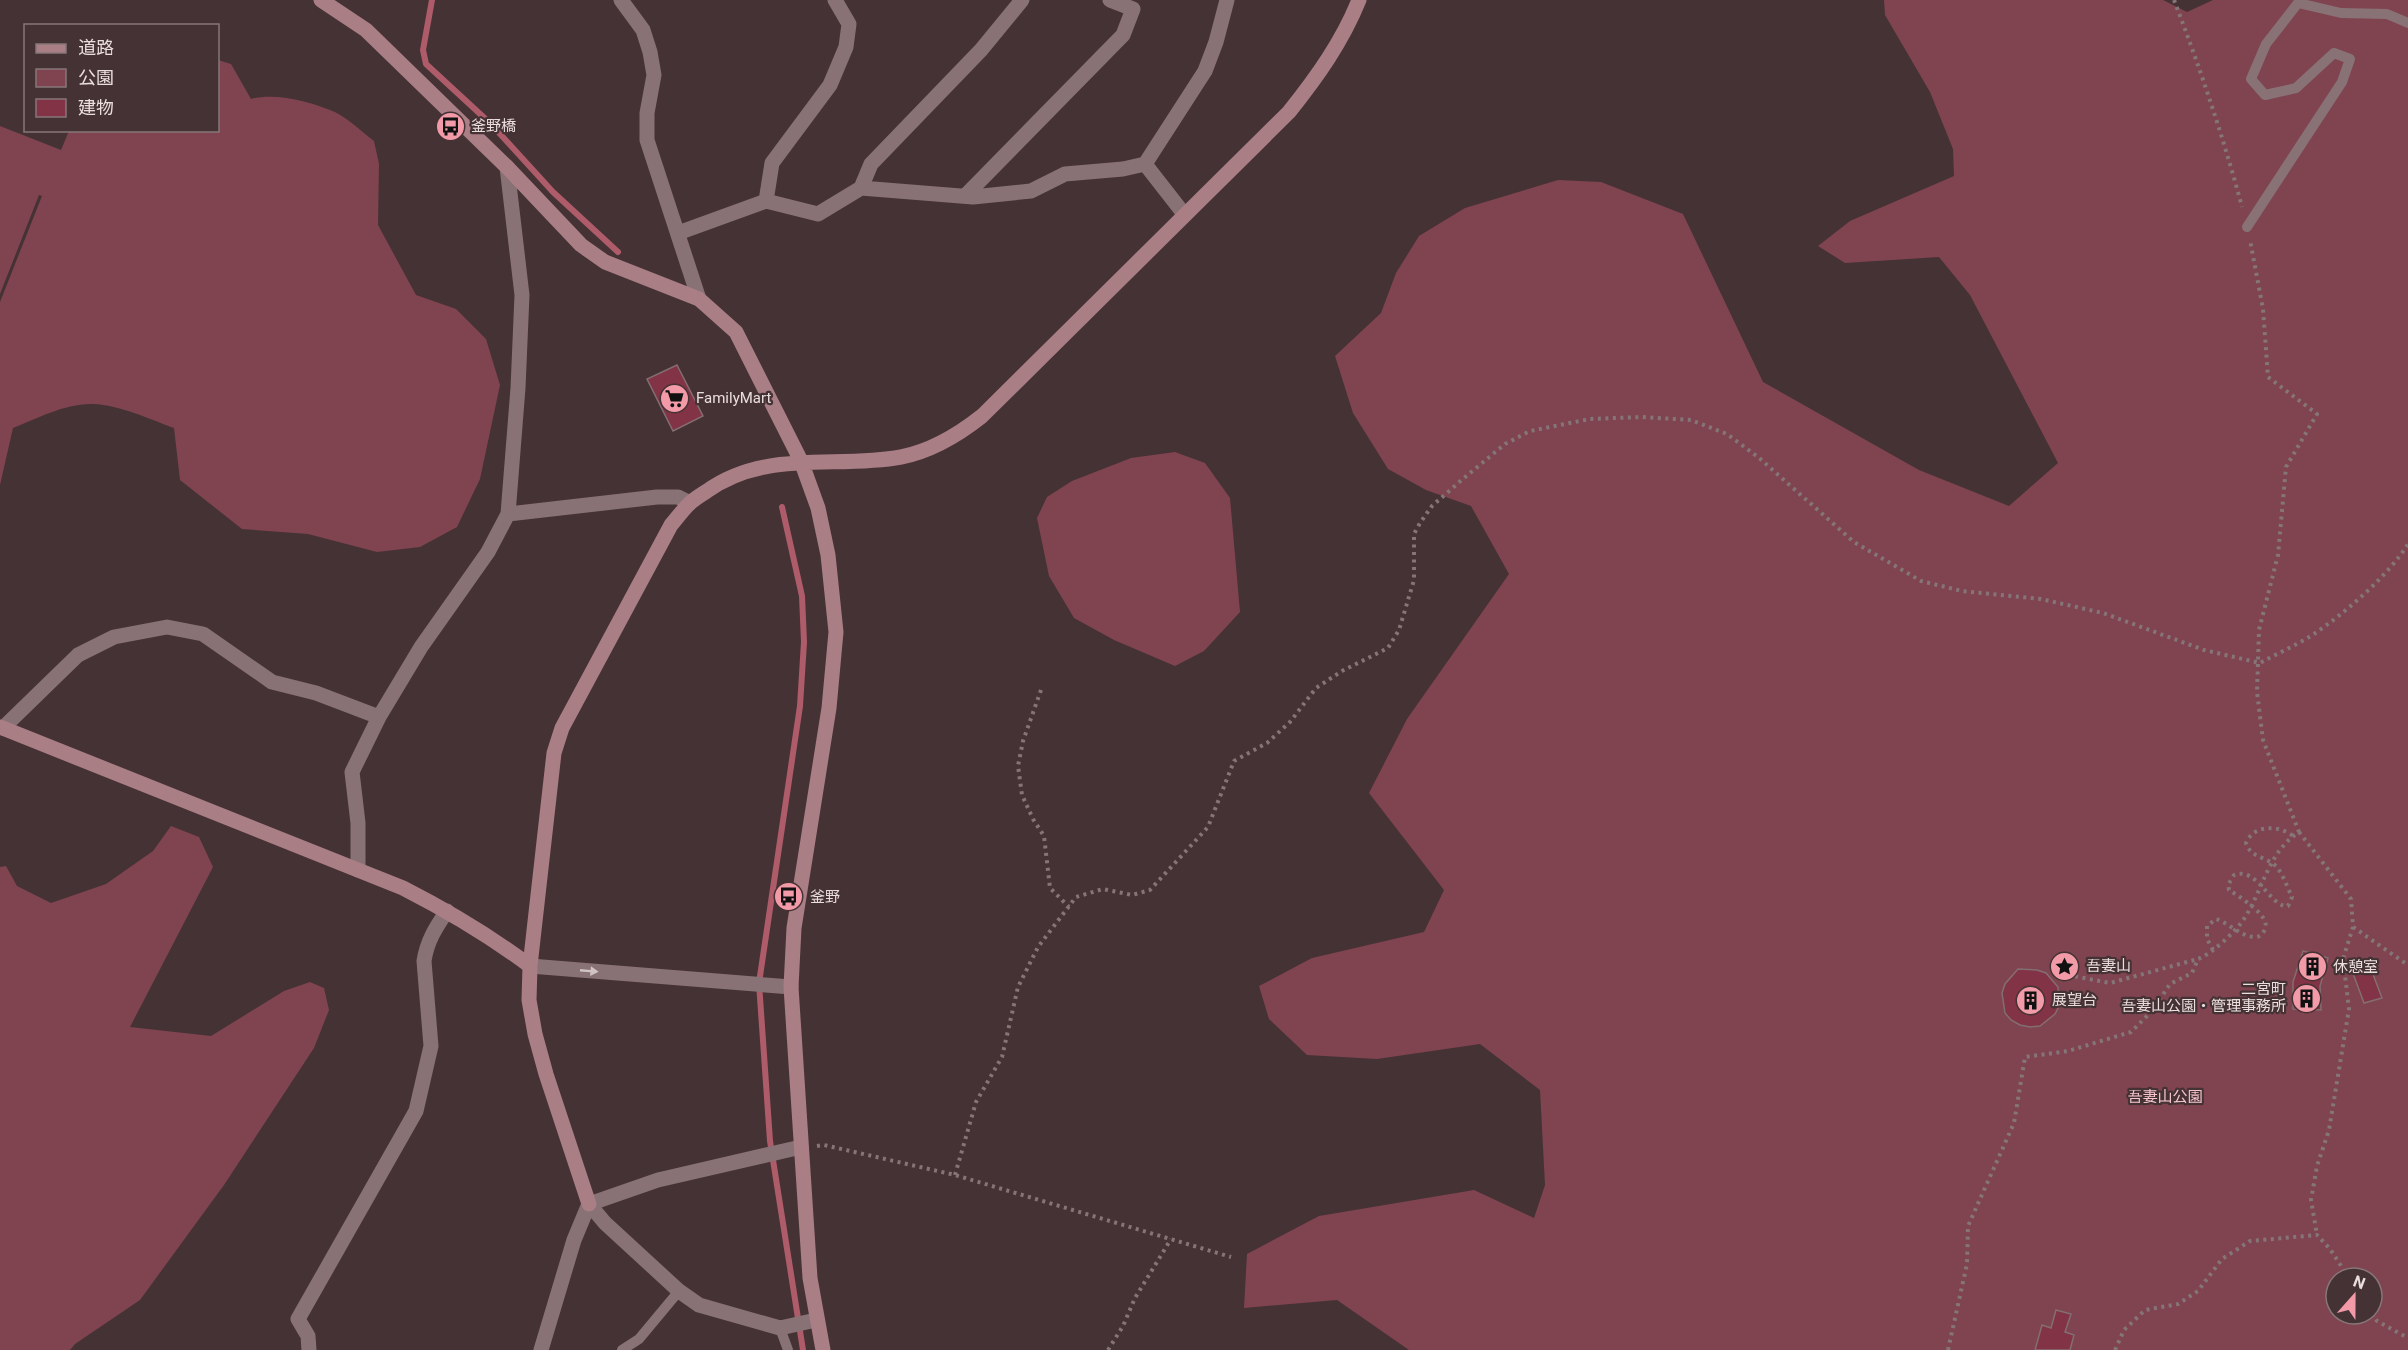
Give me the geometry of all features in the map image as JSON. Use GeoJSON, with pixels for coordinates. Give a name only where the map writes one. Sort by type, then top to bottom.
{"type":"FeatureCollection","features":[{"type":"Feature","properties":{"kind":"street"},"geometry":{"type":"LineString","coordinates":[[321,0],[366,30],[507,167],[581,245],[605,262],[699,299],[736,332],[801,461],[818,508],[824,537],[836,632],[830,708],[784,987],[812,1321],[823,1350]]}},
{"type":"Feature","properties":{"kind":"street"},"geometry":{"type":"LineString","coordinates":[[621,0],[643,30],[650,52],[654,75],[647,113],[647,140],[699,299]]}},
{"type":"Feature","properties":{"kind":"street"},"geometry":{"type":"LineString","coordinates":[[766,201],[772,163],[830,85],[846,47],[849,24],[835,0]]}},
{"type":"Feature","properties":{"kind":"street"},"geometry":{"type":"LineString","coordinates":[[861,188],[871,164],[981,50],[1022,0]]}},
{"type":"Feature","properties":{"kind":"street"},"geometry":{"type":"LineString","coordinates":[[965,196],[1123,34],[1132,9],[1110,0]]}},
{"type":"Feature","properties":{"kind":"street"},"geometry":{"type":"LineString","coordinates":[[678,233],[766,201],[818,214],[861,188],[965,196],[1031,191],[1065,174],[1123,169],[1145,164],[1205,70],[1216,42],[1227,0]]}},
{"type":"Feature","properties":{"kind":"street"},"geometry":{"type":"LineString","coordinates":[[812,1321],[785,1327],[699,1305],[679,1291],[605,1223],[589,1204],[546,1074],[529,1000],[530,966],[557,740],[671,525],[690,503],[721,481],[764,466],[801,461],[902,457],[932,447],[959,434],[982,416],[1289,112],[1317,77],[1350,23],[1359,0]]}},
{"type":"Feature","properties":{"kind":"street"},"geometry":{"type":"LineString","coordinates":[[1145,164],[1184,214]]}},
{"type":"Feature","properties":{"kind":"street"},"geometry":{"type":"LineString","coordinates":[[358,870],[358,823],[352,772],[379,717],[421,647],[488,552],[508,514],[519,388],[522,295],[507,167]]}},
{"type":"Feature","properties":{"kind":"street"},"geometry":{"type":"LineString","coordinates":[[508,514],[657,497],[678,497],[690,503]]}},
{"type":"Feature","properties":{"kind":"street"},"geometry":{"type":"LineString","coordinates":[[379,717],[316,693],[272,682],[203,634],[167,627],[114,637],[78,655],[1,728],[403,888],[447,911],[530,966],[784,987]]}},
{"type":"Feature","properties":{"kind":"street"},"geometry":{"type":"LineString","coordinates":[[309,1350],[308,1336],[298,1319],[416,1111],[431,1046],[425,954],[430,936],[447,911]]}},
{"type":"Feature","properties":{"kind":"street"},"geometry":{"type":"LineString","coordinates":[[541,1350],[574,1240],[589,1204],[658,1180],[796,1148]]}},
{"type":"Feature","properties":{"kind":"lane"},"geometry":{"type":"LineString","coordinates":[[2247,227],[2342,82],[2350,59],[2334,53],[2296,88],[2265,95],[2251,80],[2266,44],[2298,3],[2340,13],[2387,14],[2408,23]]}},
{"type":"Feature","properties":{"kind":"lane"},"geometry":{"type":"LineString","coordinates":[[622,1350],[639,1339],[679,1291]]}},
{"type":"Feature","properties":{"kind":"lane"},"geometry":{"type":"LineString","coordinates":[[785,1327],[788,1350]]}},
{"type":"Feature","properties":{"kind":"path"},"geometry":{"type":"LineString","coordinates":[[2174,0],[2224,142],[2247,227],[2263,309],[2268,376],[2317,414],[2286,467],[2278,555],[2259,630],[2260,663],[2257,692],[2263,740],[2299,832],[2351,899],[2353,927],[2343,959],[2349,1009],[2329,1130],[2317,1166],[2311,1200],[2317,1235],[2341,1266]]}},
{"type":"Feature","properties":{"kind":"path"},"geometry":{"type":"LineString","coordinates":[[955,1175],[976,1102],[1002,1057],[1018,987],[1038,947],[1076,897],[1102,889],[1132,895],[1150,890],[1209,827],[1234,761],[1267,742],[1290,722],[1316,688],[1342,671],[1388,648],[1399,630],[1414,580],[1414,534],[1432,506],[1505,444],[1530,431],[1590,419],[1642,417],[1691,420],[1727,434],[1758,457],[1854,542],[1921,581],[1962,591],[2041,599],[2103,613],[2204,651],[2260,663],[2313,635],[2375,584],[2408,544]]}},
{"type":"Feature","properties":{"kind":"path"},"geometry":{"type":"LineString","coordinates":[[1041,690],[1023,741],[1018,766],[1022,795],[1032,819],[1044,836],[1050,888],[1069,907]]}},
{"type":"Feature","properties":{"kind":"path"},"geometry":{"type":"LineString","coordinates":[[2213,950],[2206,933],[2207,926],[2216,919],[2252,937],[2264,932],[2267,925],[2264,916],[2229,890],[2230,879],[2239,873],[2260,884],[2277,904],[2283,907],[2288,906],[2292,897],[2272,863],[2251,852],[2246,843],[2248,838],[2266,827],[2273,827],[2293,836]]}},
{"type":"Feature","properties":{"kind":"path"},"geometry":{"type":"LineString","coordinates":[[2053,972],[2110,983],[2209,955],[2244,919],[2260,884],[2285,841],[2299,832]]}},
{"type":"Feature","properties":{"kind":"path"},"geometry":{"type":"LineString","coordinates":[[2353,927],[2408,964]]}},
{"type":"Feature","properties":{"kind":"path"},"geometry":{"type":"LineString","coordinates":[[1948,1350],[1967,1263],[1968,1227],[2014,1123],[2025,1057],[2068,1051],[2131,1032],[2153,1010],[2170,984],[2192,973],[2199,959]]}},
{"type":"Feature","properties":{"kind":"path"},"geometry":{"type":"LineString","coordinates":[[796,1148],[824,1145],[955,1175],[1231,1257]]}},
{"type":"Feature","properties":{"kind":"path"},"geometry":{"type":"LineString","coordinates":[[2115,1350],[2124,1330],[2145,1310],[2178,1304],[2198,1291],[2222,1259],[2250,1241],[2317,1235]]}},
{"type":"Feature","properties":{"kind":"path"},"geometry":{"type":"LineString","coordinates":[[1108,1350],[1123,1326],[1135,1298],[1171,1239]]}},
{"type":"Feature","properties":{"kind":"path"},"geometry":{"type":"LineString","coordinates":[[2384,1325],[2408,1338]]}},
{"type":"Feature","properties":{"kind":"green space","name":"吾妻山公園"},"geometry":{"type":"Polygon","coordinates":[[[1884,0],[2163,0],[2187,12],[2213,0],[2408,0],[2408,1350],[1409,1350],[1337,1300],[1244,1308],[1247,1254],[1319,1216],[1474,1190],[1534,1218],[1545,1185],[1540,1090],[1480,1044],[1377,1059],[1307,1055],[1269,1019],[1259,986],[1312,958],[1424,932],[1444,890],[1369,793],[1407,719],[1509,574],[1471,506],[1426,490],[1388,469],[1353,413],[1335,356],[1381,313],[1396,273],[1419,236],[1465,208],[1558,180],[1601,182],[1683,214],[1763,382],[1919,470],[2009,506],[2058,463],[1970,295],[1939,257],[1845,263],[1818,246],[1850,221],[1954,176],[1953,149],[1930,92],[1885,15],[1884,0]]]}},
{"type":"Feature","properties":{"kind":"green space"},"geometry":{"type":"Polygon","coordinates":[[[219,60],[231,64],[251,99],[282,97],[316,105],[340,115],[374,141],[379,164],[378,225],[416,295],[456,309],[486,339],[500,385],[480,479],[457,527],[420,547],[377,552],[308,534],[242,529],[180,480],[174,428],[114,407],[93,404],[62,409],[13,428],[0,485],[0,302],[42,196],[39,195],[0,294],[0,126],[61,150],[69,132],[219,132],[219,60]]]}},
{"type":"Feature","properties":{"kind":"green space"},"geometry":{"type":"Polygon","coordinates":[[[1175,452],[1205,463],[1230,498],[1240,612],[1204,651],[1175,666],[1114,640],[1074,618],[1049,576],[1037,518],[1047,497],[1072,481],[1131,458],[1175,452]]]}},
{"type":"Feature","properties":{"kind":"green space"},"geometry":{"type":"Polygon","coordinates":[[[171,826],[199,837],[213,867],[130,1027],[211,1036],[284,991],[310,982],[324,988],[329,1010],[314,1048],[224,1185],[140,1300],[75,1344],[70,1350],[0,1350],[0,867],[6,866],[17,886],[51,903],[106,884],[153,851],[171,826]]]}},
{"type":"Feature","properties":{"kind":"building","name":"FamilyMart"},"geometry":{"type":"Polygon","coordinates":[[[677,365],[703,416],[673,431],[647,379],[677,365]]]}},
{"type":"Feature","properties":{"kind":"building"},"geometry":{"type":"Polygon","coordinates":[[[2303,951],[2328,958],[2320,986],[2321,1010],[2293,1009],[2293,982],[2303,951]]]}},
{"type":"Feature","properties":{"kind":"building"},"geometry":{"type":"Polygon","coordinates":[[[2368,961],[2382,998],[2364,1003],[2351,968],[2368,961]]]}},
{"type":"Feature","properties":{"kind":"building","name":"展望台"},"geometry":{"type":"Polygon","coordinates":[[[2018,969],[2046,973],[2058,987],[2059,1006],[2055,1014],[2040,1026],[2020,1025],[2005,1013],[2002,993],[2005,984],[2018,969]]]}},
{"type":"Feature","properties":{"kind":"building"},"geometry":{"type":"Polygon","coordinates":[[[2056,1310],[2071,1314],[2065,1332],[2074,1335],[2070,1350],[2035,1350],[2042,1325],[2051,1328],[2056,1310]]]}},
{"type":"Feature","properties":{"kind":"waterway"},"geometry":{"type":"LineString","coordinates":[[432,0],[423,50],[426,64],[491,124],[553,192],[618,252]]}},
{"type":"Feature","properties":{"kind":"waterway"},"geometry":{"type":"LineString","coordinates":[[782,507],[802,596],[804,642],[800,706],[759,983],[770,1141],[803,1350]]}},
{"type":"Feature","properties":{"kind":"place","name":"釜野橋"},"geometry":{"type":"Point","coordinates":[450,126]}},
{"type":"Feature","properties":{"kind":"place","name":"FamilyMart"},"geometry":{"type":"Point","coordinates":[675,398]}},
{"type":"Feature","properties":{"kind":"place","name":"釜野"},"geometry":{"type":"Point","coordinates":[789,897]}},
{"type":"Feature","properties":{"kind":"place","name":"吾妻山"},"geometry":{"type":"Point","coordinates":[2065,966]}},
{"type":"Feature","properties":{"kind":"place","name":"休憩室"},"geometry":{"type":"Point","coordinates":[2312,967]}},
{"type":"Feature","properties":{"kind":"place","name":"二宮町 吾妻山公園・管理事務所"},"geometry":{"type":"Point","coordinates":[2307,998]}},
{"type":"Feature","properties":{"kind":"place","name":"展望台"},"geometry":{"type":"Point","coordinates":[2031,1000]}}]}
